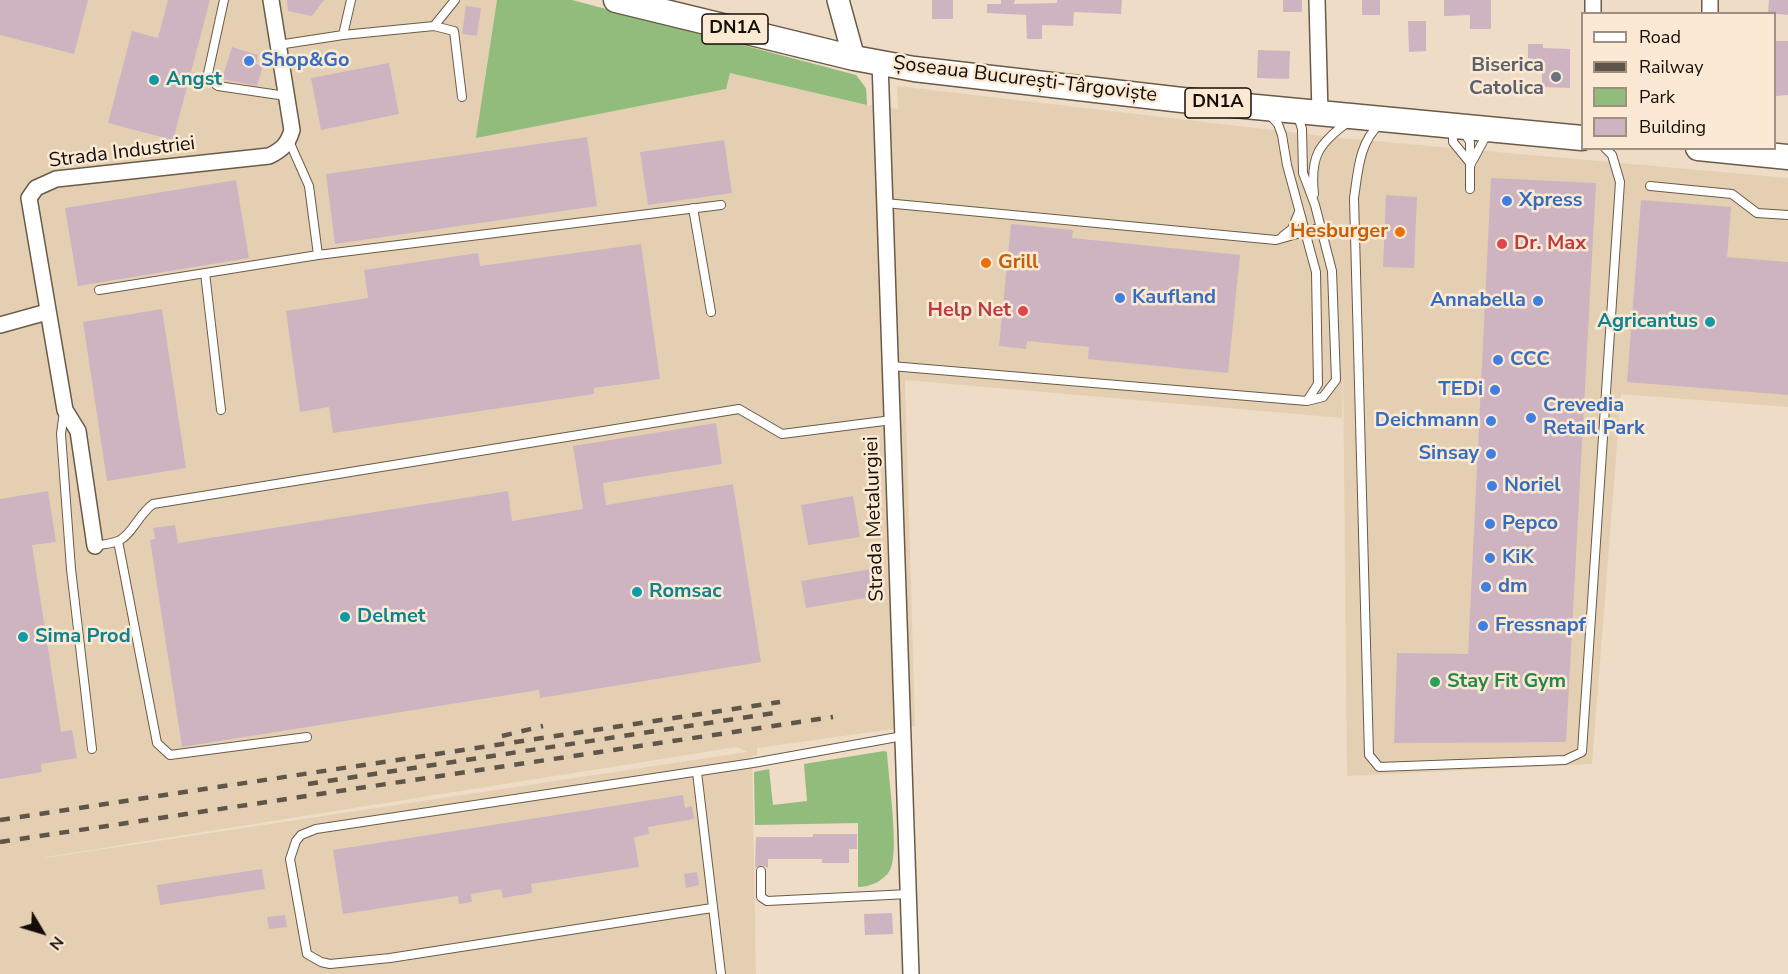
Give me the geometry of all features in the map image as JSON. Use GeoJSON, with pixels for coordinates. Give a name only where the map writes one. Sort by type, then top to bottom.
{"type":"FeatureCollection","features":[{"type":"Feature","properties":{"kind":"main road","name":"Șoseaua București-Târgoviște"},"geometry":{"type":"LineString","coordinates":[[616,0],[854,58],[914,69],[1258,107],[1581,138]]}},
{"type":"Feature","properties":{"kind":"main road"},"geometry":{"type":"LineString","coordinates":[[1719,150],[1788,157]]}},
{"type":"Feature","properties":{"kind":"street"},"geometry":{"type":"LineString","coordinates":[[271,0],[292,130],[289,141]]}},
{"type":"Feature","properties":{"kind":"street"},"geometry":{"type":"LineString","coordinates":[[838,0],[854,58]]}},
{"type":"Feature","properties":{"kind":"street"},"geometry":{"type":"LineString","coordinates":[[1317,0],[1320,113]]}},
{"type":"Feature","properties":{"kind":"street","name":"Strada Metalurgiei"},"geometry":{"type":"LineString","coordinates":[[880,62],[911,974]]}},
{"type":"Feature","properties":{"kind":"street","name":"Strada Industriei"},"geometry":{"type":"LineString","coordinates":[[95,546],[78,431],[65,410],[29,198],[36,188],[56,179],[269,156],[289,141]]}},
{"type":"Feature","properties":{"kind":"street"},"geometry":{"type":"LineString","coordinates":[[0,325],[47,312]]}},
{"type":"Feature","properties":{"kind":"lane"},"geometry":{"type":"LineString","coordinates":[[224,0],[207,78],[218,86],[286,96]]}},
{"type":"Feature","properties":{"kind":"lane"},"geometry":{"type":"LineString","coordinates":[[343,34],[351,0]]}},
{"type":"Feature","properties":{"kind":"lane"},"geometry":{"type":"LineString","coordinates":[[434,26],[455,0]]}},
{"type":"Feature","properties":{"kind":"lane"},"geometry":{"type":"LineString","coordinates":[[278,45],[343,34],[434,26],[454,31],[462,97]]}},
{"type":"Feature","properties":{"kind":"lane"},"geometry":{"type":"LineString","coordinates":[[1258,107],[1272,117],[1282,135],[1299,212],[1316,272],[1318,384],[1307,401]]}},
{"type":"Feature","properties":{"kind":"lane"},"geometry":{"type":"LineString","coordinates":[[891,366],[1307,401],[1323,397],[1336,380],[1332,272],[1322,227],[1303,173],[1302,129],[1293,110]]}},
{"type":"Feature","properties":{"kind":"lane"},"geometry":{"type":"LineString","coordinates":[[1315,205],[1311,170],[1316,155],[1330,136],[1357,116]]}},
{"type":"Feature","properties":{"kind":"lane"},"geometry":{"type":"LineString","coordinates":[[1386,119],[1369,134],[1361,154],[1354,198],[1368,755],[1379,767],[1565,760],[1582,752],[1620,182],[1612,156],[1607,150]]}},
{"type":"Feature","properties":{"kind":"lane"},"geometry":{"type":"LineString","coordinates":[[1457,126],[1453,142],[1471,164]]}},
{"type":"Feature","properties":{"kind":"lane"},"geometry":{"type":"LineString","coordinates":[[1457,126],[1470,142],[1470,189]]}},
{"type":"Feature","properties":{"kind":"lane"},"geometry":{"type":"LineString","coordinates":[[1471,164],[1479,144],[1491,129]]}},
{"type":"Feature","properties":{"kind":"lane"},"geometry":{"type":"LineString","coordinates":[[289,141],[309,186],[318,255]]}},
{"type":"Feature","properties":{"kind":"lane"},"geometry":{"type":"LineString","coordinates":[[1650,186],[1732,194],[1757,213],[1788,215]]}},
{"type":"Feature","properties":{"kind":"lane"},"geometry":{"type":"LineString","coordinates":[[885,203],[1276,240],[1322,227]]}},
{"type":"Feature","properties":{"kind":"lane"},"geometry":{"type":"LineString","coordinates":[[99,290],[318,255],[722,205]]}},
{"type":"Feature","properties":{"kind":"lane"},"geometry":{"type":"LineString","coordinates":[[693,208],[711,312]]}},
{"type":"Feature","properties":{"kind":"lane"},"geometry":{"type":"LineString","coordinates":[[1276,240],[1292,229],[1299,212]]}},
{"type":"Feature","properties":{"kind":"lane"},"geometry":{"type":"LineString","coordinates":[[205,273],[221,410]]}},
{"type":"Feature","properties":{"kind":"lane"},"geometry":{"type":"LineString","coordinates":[[65,410],[61,434],[71,569],[92,749]]}},
{"type":"Feature","properties":{"kind":"lane"},"geometry":{"type":"LineString","coordinates":[[95,546],[118,541],[139,515],[153,504],[727,411],[739,410],[782,435],[892,420]]}},
{"type":"Feature","properties":{"kind":"lane"},"geometry":{"type":"LineString","coordinates":[[118,541],[158,743],[162,749],[170,755],[306,737]]}},
{"type":"Feature","properties":{"kind":"lane"},"geometry":{"type":"LineString","coordinates":[[712,908],[390,958],[330,964],[307,954],[290,859],[296,841],[301,835],[315,829],[697,772],[903,736]]}},
{"type":"Feature","properties":{"kind":"lane"},"geometry":{"type":"LineString","coordinates":[[697,772],[721,974]]}},
{"type":"Feature","properties":{"kind":"lane"},"geometry":{"type":"LineString","coordinates":[[761,871],[761,897],[767,901],[909,894]]}},
{"type":"Feature","properties":{"kind":"shaded area"},"geometry":{"type":"Polygon","coordinates":[[[0,0],[497,0],[477,138],[730,73],[867,105],[898,109],[897,86],[1341,138],[1788,178],[1788,407],[1621,394],[1592,764],[1347,776],[1343,356],[1342,418],[905,380],[915,726],[757,748],[757,755],[752,756],[756,974],[0,974],[0,0]],[[737,747],[45,858],[747,752],[737,747]]]}},
{"type":"Feature","properties":{"kind":"green space"},"geometry":{"type":"Polygon","coordinates":[[[497,0],[572,0],[856,75],[866,88],[867,105],[730,73],[726,89],[476,138],[497,0]]]}},
{"type":"Feature","properties":{"kind":"green space"},"geometry":{"type":"Polygon","coordinates":[[[887,752],[894,848],[890,870],[876,883],[858,887],[858,823],[755,825],[754,772],[769,769],[773,805],[807,801],[804,764],[887,752]]]}},
{"type":"Feature","properties":{"kind":"building"},"geometry":{"type":"Polygon","coordinates":[[[0,0],[88,0],[74,54],[0,35],[0,0]]]}},
{"type":"Feature","properties":{"kind":"building","name":"Angst"},"geometry":{"type":"Polygon","coordinates":[[[168,0],[210,0],[173,140],[108,123],[132,31],[158,38],[168,0]]]}},
{"type":"Feature","properties":{"kind":"building"},"geometry":{"type":"Polygon","coordinates":[[[287,0],[324,0],[312,16],[288,11],[287,0]]]}},
{"type":"Feature","properties":{"kind":"building"},"geometry":{"type":"Polygon","coordinates":[[[932,0],[953,0],[953,19],[932,19],[932,0]]]}},
{"type":"Feature","properties":{"kind":"building"},"geometry":{"type":"Polygon","coordinates":[[[1001,0],[1015,0],[1014,4],[1057,3],[1057,0],[1122,0],[1121,14],[1074,12],[1073,26],[1042,25],[1042,39],[1027,39],[1026,15],[987,13],[987,4],[1001,4],[1001,0]]]}},
{"type":"Feature","properties":{"kind":"building"},"geometry":{"type":"Polygon","coordinates":[[[1283,0],[1302,0],[1302,12],[1283,12],[1283,0]]]}},
{"type":"Feature","properties":{"kind":"building"},"geometry":{"type":"Polygon","coordinates":[[[1362,0],[1380,0],[1380,15],[1362,15],[1362,0]]]}},
{"type":"Feature","properties":{"kind":"building"},"geometry":{"type":"Polygon","coordinates":[[[1444,0],[1491,0],[1491,29],[1470,29],[1470,15],[1444,16],[1444,0]]]}},
{"type":"Feature","properties":{"kind":"building"},"geometry":{"type":"Polygon","coordinates":[[[1769,0],[1788,0],[1788,15],[1768,12],[1769,0]]]}},
{"type":"Feature","properties":{"kind":"building"},"geometry":{"type":"Polygon","coordinates":[[[466,6],[481,8],[477,36],[462,34],[466,6]]]}},
{"type":"Feature","properties":{"kind":"building"},"geometry":{"type":"Polygon","coordinates":[[[1408,21],[1426,21],[1426,51],[1409,52],[1408,21]]]}},
{"type":"Feature","properties":{"kind":"building"},"geometry":{"type":"Polygon","coordinates":[[[1776,41],[1788,41],[1788,95],[1776,96],[1776,41]]]}},
{"type":"Feature","properties":{"kind":"building","name":"Biserica Catolica"},"geometry":{"type":"Polygon","coordinates":[[[1528,44],[1543,44],[1543,48],[1570,49],[1570,88],[1542,87],[1542,66],[1528,66],[1528,44]]]}},
{"type":"Feature","properties":{"kind":"building"},"geometry":{"type":"Polygon","coordinates":[[[232,47],[258,55],[256,64],[263,66],[257,86],[222,79],[232,47]]]}},
{"type":"Feature","properties":{"kind":"building"},"geometry":{"type":"Polygon","coordinates":[[[1258,50],[1290,51],[1289,79],[1257,78],[1258,50]]]}},
{"type":"Feature","properties":{"kind":"building"},"geometry":{"type":"Polygon","coordinates":[[[389,63],[399,114],[321,130],[311,78],[389,63]]]}},
{"type":"Feature","properties":{"kind":"building"},"geometry":{"type":"Polygon","coordinates":[[[587,137],[597,206],[335,244],[326,174],[587,137]]]}},
{"type":"Feature","properties":{"kind":"building"},"geometry":{"type":"Polygon","coordinates":[[[724,140],[732,193],[648,205],[640,152],[724,140]]]}},
{"type":"Feature","properties":{"kind":"building","name":"Crevedia Retail Park"},"geometry":{"type":"Polygon","coordinates":[[[1491,178],[1596,183],[1566,742],[1394,743],[1397,653],[1468,654],[1491,178]]]}},
{"type":"Feature","properties":{"kind":"building"},"geometry":{"type":"Polygon","coordinates":[[[236,180],[249,258],[78,286],[65,208],[236,180]]]}},
{"type":"Feature","properties":{"kind":"building","name":"Hesburger"},"geometry":{"type":"Polygon","coordinates":[[[1386,195],[1417,197],[1414,268],[1383,267],[1386,195]]]}},
{"type":"Feature","properties":{"kind":"building","name":"Agricantus"},"geometry":{"type":"Polygon","coordinates":[[[1641,200],[1731,207],[1727,257],[1788,262],[1788,395],[1627,382],[1641,200]]]}},
{"type":"Feature","properties":{"kind":"building","name":"Kaufland"},"geometry":{"type":"Polygon","coordinates":[[[1011,224],[1073,230],[1072,238],[1240,255],[1228,373],[1088,359],[1089,347],[1027,341],[1026,349],[999,346],[1011,224]]]}},
{"type":"Feature","properties":{"kind":"building"},"geometry":{"type":"Polygon","coordinates":[[[641,244],[660,379],[594,388],[594,394],[333,433],[329,407],[300,412],[286,311],[368,298],[364,270],[478,253],[480,266],[641,244]]]}},
{"type":"Feature","properties":{"kind":"building"},"geometry":{"type":"Polygon","coordinates":[[[162,309],[186,468],[107,481],[83,322],[162,309]]]}},
{"type":"Feature","properties":{"kind":"building","name":"Delmet"},"geometry":{"type":"Polygon","coordinates":[[[716,423],[722,464],[603,483],[606,505],[733,484],[761,662],[540,698],[539,690],[182,747],[150,540],[155,539],[153,528],[175,525],[178,543],[508,491],[512,521],[583,509],[573,446],[716,423]]]}},
{"type":"Feature","properties":{"kind":"building","name":"Sima Prod"},"geometry":{"type":"Polygon","coordinates":[[[48,491],[56,542],[32,545],[61,732],[72,730],[77,758],[41,764],[42,772],[0,779],[0,499],[48,491]]]}},
{"type":"Feature","properties":{"kind":"building"},"geometry":{"type":"Polygon","coordinates":[[[853,496],[860,537],[808,545],[801,505],[853,496]]]}},
{"type":"Feature","properties":{"kind":"building"},"geometry":{"type":"Polygon","coordinates":[[[871,569],[876,596],[806,608],[801,581],[871,569]]]}},
{"type":"Feature","properties":{"kind":"building"},"geometry":{"type":"Polygon","coordinates":[[[683,795],[685,808],[692,806],[694,819],[648,827],[649,834],[634,837],[639,867],[531,884],[532,893],[503,898],[501,889],[471,894],[472,902],[459,904],[458,896],[343,914],[333,850],[683,795]]]}},
{"type":"Feature","properties":{"kind":"building"},"geometry":{"type":"Polygon","coordinates":[[[813,834],[857,834],[857,849],[849,849],[849,863],[822,863],[822,859],[768,859],[768,868],[762,865],[755,868],[756,837],[813,837],[813,834]]]}},
{"type":"Feature","properties":{"kind":"building"},"geometry":{"type":"Polygon","coordinates":[[[262,869],[265,889],[160,905],[157,885],[262,869]]]}},
{"type":"Feature","properties":{"kind":"building"},"geometry":{"type":"Polygon","coordinates":[[[697,872],[699,885],[686,888],[684,874],[697,872]]]}},
{"type":"Feature","properties":{"kind":"building"},"geometry":{"type":"Polygon","coordinates":[[[892,913],[893,934],[865,935],[864,914],[892,913]]]}},
{"type":"Feature","properties":{"kind":"building"},"geometry":{"type":"Polygon","coordinates":[[[285,915],[287,927],[269,929],[267,917],[285,915]]]}},
{"type":"Feature","properties":{"kind":"railway"},"geometry":{"type":"LineString","coordinates":[[0,820],[780,702]]}},
{"type":"Feature","properties":{"kind":"railway"},"geometry":{"type":"LineString","coordinates":[[308,784],[781,712]]}},
{"type":"Feature","properties":{"kind":"railway"},"geometry":{"type":"LineString","coordinates":[[0,842],[833,717]]}},
{"type":"Feature","properties":{"kind":"railway"},"geometry":{"type":"LineString","coordinates":[[502,736],[543,726]]}},
{"type":"Feature","properties":{"kind":"place","name":"Shop&Go"},"geometry":{"type":"Point","coordinates":[249,61]}},
{"type":"Feature","properties":{"kind":"place","name":"Biserica Catolica"},"geometry":{"type":"Point","coordinates":[1556,77]}},
{"type":"Feature","properties":{"kind":"place","name":"Angst"},"geometry":{"type":"Point","coordinates":[154,80]}},
{"type":"Feature","properties":{"kind":"place","name":"Xpress"},"geometry":{"type":"Point","coordinates":[1507,201]}},
{"type":"Feature","properties":{"kind":"place","name":"Hesburger"},"geometry":{"type":"Point","coordinates":[1400,232]}},
{"type":"Feature","properties":{"kind":"place","name":"Dr. Max"},"geometry":{"type":"Point","coordinates":[1502,244]}},
{"type":"Feature","properties":{"kind":"place","name":"Grill"},"geometry":{"type":"Point","coordinates":[986,263]}},
{"type":"Feature","properties":{"kind":"place","name":"Kaufland"},"geometry":{"type":"Point","coordinates":[1120,298]}},
{"type":"Feature","properties":{"kind":"place","name":"Annabella"},"geometry":{"type":"Point","coordinates":[1538,301]}},
{"type":"Feature","properties":{"kind":"place","name":"Help Net"},"geometry":{"type":"Point","coordinates":[1023,311]}},
{"type":"Feature","properties":{"kind":"place","name":"Agricantus"},"geometry":{"type":"Point","coordinates":[1710,322]}},
{"type":"Feature","properties":{"kind":"place","name":"CCC"},"geometry":{"type":"Point","coordinates":[1498,360]}},
{"type":"Feature","properties":{"kind":"place","name":"TEDi"},"geometry":{"type":"Point","coordinates":[1495,390]}},
{"type":"Feature","properties":{"kind":"place","name":"Crevedia Retail Park"},"geometry":{"type":"Point","coordinates":[1531,418]}},
{"type":"Feature","properties":{"kind":"place","name":"Deichmann"},"geometry":{"type":"Point","coordinates":[1491,421]}},
{"type":"Feature","properties":{"kind":"place","name":"Sinsay"},"geometry":{"type":"Point","coordinates":[1491,454]}},
{"type":"Feature","properties":{"kind":"place","name":"Noriel"},"geometry":{"type":"Point","coordinates":[1492,486]}},
{"type":"Feature","properties":{"kind":"place","name":"Pepco"},"geometry":{"type":"Point","coordinates":[1490,524]}},
{"type":"Feature","properties":{"kind":"place","name":"KiK"},"geometry":{"type":"Point","coordinates":[1490,558]}},
{"type":"Feature","properties":{"kind":"place","name":"dm"},"geometry":{"type":"Point","coordinates":[1486,587]}},
{"type":"Feature","properties":{"kind":"place","name":"Romsac"},"geometry":{"type":"Point","coordinates":[637,592]}},
{"type":"Feature","properties":{"kind":"place","name":"Delmet"},"geometry":{"type":"Point","coordinates":[345,617]}},
{"type":"Feature","properties":{"kind":"place","name":"Fressnapf"},"geometry":{"type":"Point","coordinates":[1483,626]}},
{"type":"Feature","properties":{"kind":"place","name":"Sima Prod"},"geometry":{"type":"Point","coordinates":[23,637]}},
{"type":"Feature","properties":{"kind":"place","name":"Stay Fit Gym"},"geometry":{"type":"Point","coordinates":[1435,682]}}]}
